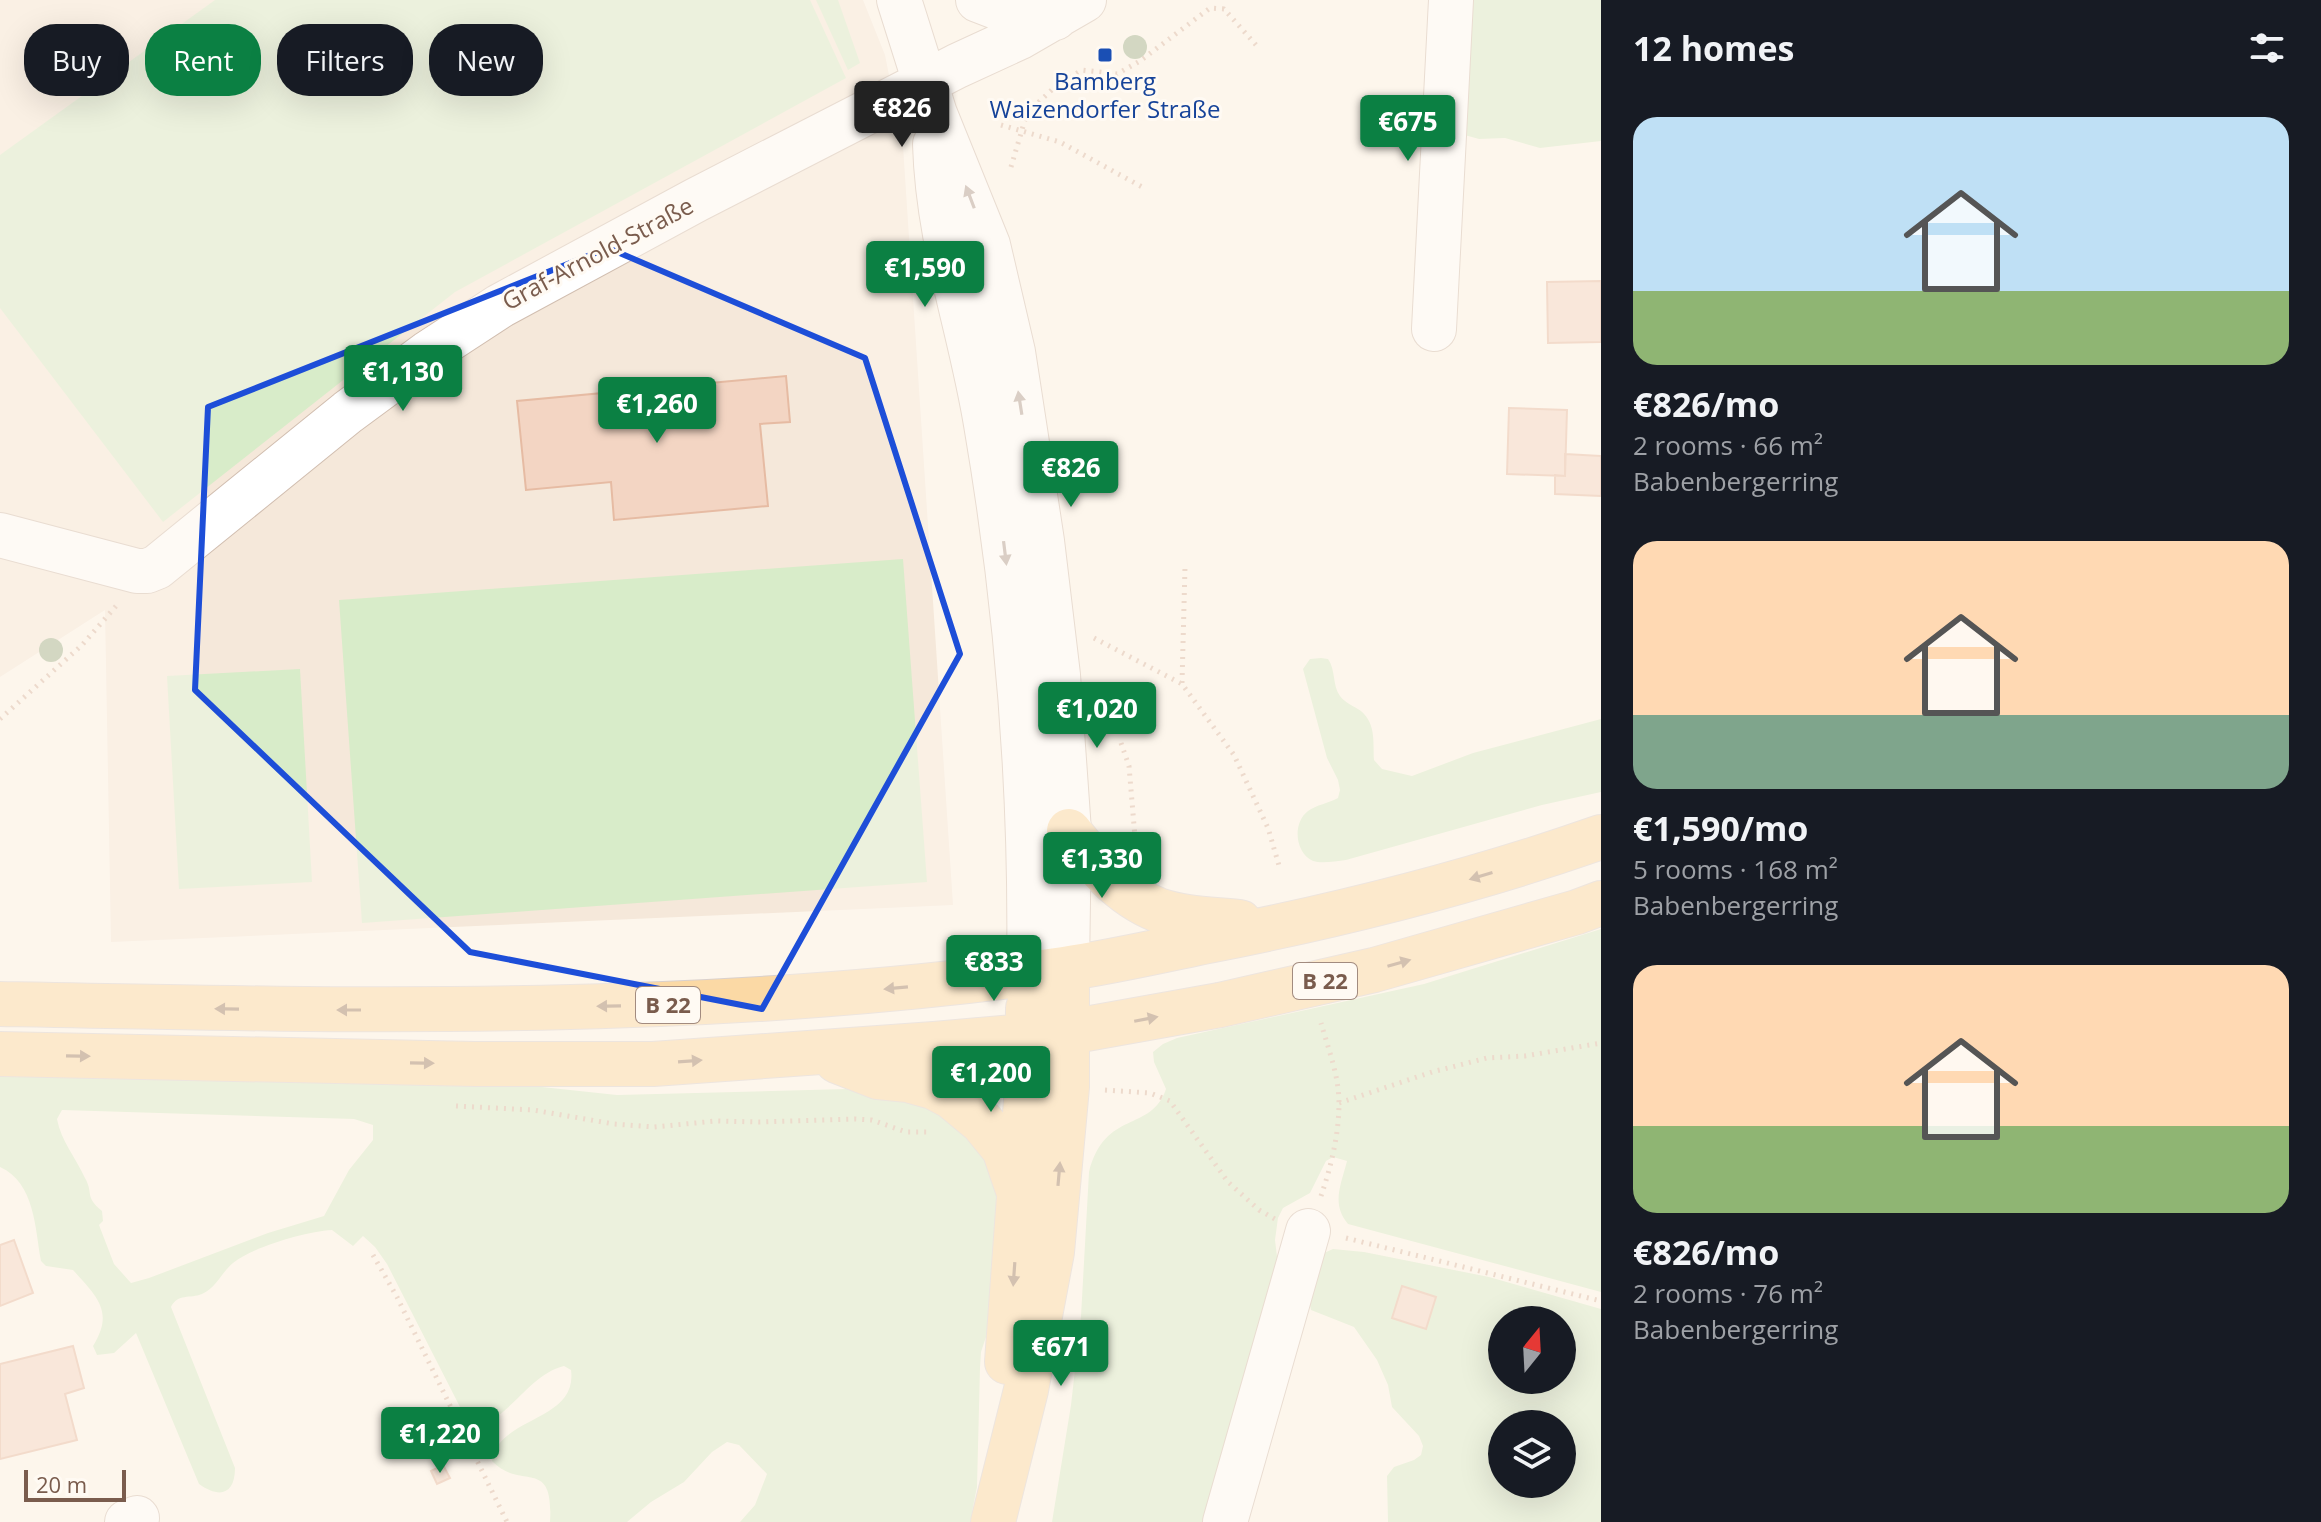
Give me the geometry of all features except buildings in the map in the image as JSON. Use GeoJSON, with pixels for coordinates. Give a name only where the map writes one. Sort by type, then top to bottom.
{"type":"FeatureCollection","features":[{"type":"Feature","properties":{"kind":"main road"},"geometry":{"type":"LineString","coordinates":[[1069,831],[1105,875],[1157,910],[1282,927]]}},
{"type":"Feature","properties":{"kind":"main road","name":"B 22"},"geometry":{"type":"LineString","coordinates":[[0,1004],[305,1010],[650,1006],[804,996],[1048,971],[1282,927],[1423,893],[1601,837]]}},
{"type":"Feature","properties":{"kind":"main road","name":"B 22"},"geometry":{"type":"LineString","coordinates":[[0,1054],[460,1064],[653,1064],[1048,1034],[1220,1005],[1374,970],[1589,907]]}},
{"type":"Feature","properties":{"kind":"main road"},"geometry":{"type":"LineString","coordinates":[[994,1515],[1020,1196],[1048,1034],[1048,971]]}},
{"type":"Feature","properties":{"kind":"main road"},"geometry":{"type":"LineString","coordinates":[[994,1515],[1026,1390],[1052,1252],[1066,1099],[1048,1034]]}},
{"type":"Feature","properties":{"kind":"main road"},"geometry":{"type":"LineString","coordinates":[[816,1053],[878,1077],[921,1083],[952,1097],[982,1122],[1004,1149],[1020,1196]]}},
{"type":"Feature","properties":{"kind":"street"},"geometry":{"type":"LineString","coordinates":[[899,0],[930,98],[988,245],[1013,352],[1042,541],[1058,675],[1069,831],[1048,971]]}},
{"type":"Feature","properties":{"kind":"street"},"geometry":{"type":"LineString","coordinates":[[978,0],[1004,10],[1069,9]]}},
{"type":"Feature","properties":{"kind":"street"},"geometry":{"type":"LineString","coordinates":[[1434,329],[1451,0]]}},
{"type":"Feature","properties":{"kind":"street","name":"Graf-Arnold-Straße"},"geometry":{"type":"LineString","coordinates":[[137,571],[147,571],[165,562],[348,412],[428,353],[500,306],[696,200],[930,98],[1069,9]]}},
{"type":"Feature","properties":{"kind":"street"},"geometry":{"type":"LineString","coordinates":[[930,98],[936,183],[947,257],[986,421],[1004,545],[1017,654],[1031,871],[1048,971]]}},
{"type":"Feature","properties":{"kind":"street"},"geometry":{"type":"LineString","coordinates":[[0,535],[137,571]]}},
{"type":"Feature","properties":{"kind":"street"},"geometry":{"type":"LineString","coordinates":[[1225,1522],[1308,1231]]}},
{"type":"Feature","properties":{"kind":"path"},"geometry":{"type":"LineString","coordinates":[[1011,167],[1027,113],[1057,85],[1082,70],[1117,74],[1140,61],[1210,8],[1224,9],[1256,45]]}},
{"type":"Feature","properties":{"kind":"path"},"geometry":{"type":"LineString","coordinates":[[1001,125],[1060,142],[1144,188]]}},
{"type":"Feature","properties":{"kind":"path"},"geometry":{"type":"LineString","coordinates":[[1182,684],[1185,567]]}},
{"type":"Feature","properties":{"kind":"path"},"geometry":{"type":"LineString","coordinates":[[0,719],[82,645],[127,594],[137,571]]}},
{"type":"Feature","properties":{"kind":"path"},"geometry":{"type":"LineString","coordinates":[[1086,631],[1100,643],[1153,666],[1182,684],[1234,755],[1268,828],[1280,869]]}},
{"type":"Feature","properties":{"kind":"path"},"geometry":{"type":"LineString","coordinates":[[1121,743],[1129,766],[1141,900]]}},
{"type":"Feature","properties":{"kind":"path"},"geometry":{"type":"LineString","coordinates":[[1308,1231],[1331,1169],[1339,1103],[1335,1073],[1321,1021]]}},
{"type":"Feature","properties":{"kind":"path"},"geometry":{"type":"LineString","coordinates":[[1339,1103],[1432,1072],[1487,1058],[1525,1056],[1601,1043]]}},
{"type":"Feature","properties":{"kind":"path"},"geometry":{"type":"LineString","coordinates":[[1150,1093],[1170,1101],[1228,1182],[1259,1210],[1288,1226],[1601,1301]]}},
{"type":"Feature","properties":{"kind":"path"},"geometry":{"type":"LineString","coordinates":[[455,1106],[533,1110],[614,1124],[654,1127],[716,1121],[855,1119],[872,1120],[906,1132]]}},
{"type":"Feature","properties":{"kind":"path"},"geometry":{"type":"LineString","coordinates":[[373,1255],[397,1297],[507,1522]]}},
{"type":"Feature","properties":{"kind":"highlighted area"},"geometry":{"type":"Polygon","coordinates":[[[608,248],[865,358],[960,654],[762,1009],[470,952],[195,690],[208,407],[608,248]]]}},
{"type":"Feature","properties":{"kind":"shaded area"},"geometry":{"type":"Polygon","coordinates":[[[0,0],[863,0],[885,55],[903,146],[953,905],[111,942],[105,610],[0,677],[0,0]]]}},
{"type":"Feature","properties":{"kind":"green space"},"geometry":{"type":"Polygon","coordinates":[[[215,0],[810,0],[846,78],[455,292],[163,522],[0,308],[0,155],[82,96],[129,96],[129,62],[145,50],[145,96],[261,96],[261,24],[182,24],[215,0]]]}},
{"type":"Feature","properties":{"kind":"green space"},"geometry":{"type":"Polygon","coordinates":[[[816,0],[838,0],[860,63],[848,70],[816,0]]]}},
{"type":"Feature","properties":{"kind":"green space"},"geometry":{"type":"Polygon","coordinates":[[[1460,0],[1601,0],[1601,141],[1540,148],[1505,138],[1479,139],[1461,134],[1460,0]]]}},
{"type":"Feature","properties":{"kind":"green space"},"geometry":{"type":"Polygon","coordinates":[[[903,559],[927,882],[362,923],[339,600],[903,559]]]}},
{"type":"Feature","properties":{"kind":"green space"},"geometry":{"type":"Polygon","coordinates":[[[1310,659],[1328,659],[1330,663],[1340,696],[1369,721],[1373,733],[1374,760],[1382,769],[1412,776],[1473,753],[1601,719],[1601,792],[1542,805],[1346,860],[1313,861],[1299,845],[1300,823],[1311,809],[1338,798],[1340,790],[1327,758],[1303,669],[1310,659]]]}},
{"type":"Feature","properties":{"kind":"green space"},"geometry":{"type":"Polygon","coordinates":[[[300,669],[312,882],[179,889],[167,676],[300,669]]]}},
{"type":"Feature","properties":{"kind":"green space"},"geometry":{"type":"Polygon","coordinates":[[[1601,929],[1601,1292],[1348,1224],[1339,1202],[1347,1161],[1333,1157],[1326,1161],[1310,1193],[1283,1208],[1278,1218],[1275,1240],[1280,1281],[1208,1522],[1052,1522],[1071,1405],[1081,1316],[1089,1172],[1096,1152],[1106,1139],[1159,1103],[1166,1089],[1153,1052],[1177,1038],[1424,984],[1601,929]]]}},
{"type":"Feature","properties":{"kind":"green space"},"geometry":{"type":"Polygon","coordinates":[[[0,1076],[452,1082],[617,1095],[884,1088],[941,1105],[995,1172],[1001,1216],[991,1322],[981,1352],[977,1487],[970,1522],[740,1522],[755,1505],[767,1474],[739,1445],[727,1442],[712,1452],[684,1482],[651,1502],[627,1522],[550,1522],[550,1501],[541,1481],[503,1470],[492,1461],[497,1446],[508,1435],[551,1410],[562,1400],[570,1387],[571,1370],[564,1366],[551,1371],[499,1415],[476,1426],[468,1421],[460,1407],[387,1264],[375,1247],[363,1236],[353,1246],[332,1230],[295,1237],[254,1251],[233,1263],[207,1291],[181,1298],[171,1307],[235,1468],[232,1484],[225,1491],[207,1489],[199,1484],[136,1333],[114,1353],[97,1355],[93,1346],[102,1323],[100,1305],[73,1270],[46,1266],[41,1261],[35,1221],[27,1195],[12,1174],[0,1167],[0,1076]],[[62,1110],[57,1119],[65,1142],[88,1183],[91,1198],[102,1211],[103,1221],[99,1225],[114,1264],[131,1283],[324,1216],[349,1170],[373,1140],[373,1125],[354,1119],[62,1110]]]}},
{"type":"Feature","properties":{"kind":"green space"},"geometry":{"type":"Polygon","coordinates":[[[1333,1249],[1364,1252],[1489,1277],[1601,1309],[1601,1522],[1388,1522],[1387,1476],[1394,1467],[1421,1455],[1423,1446],[1419,1436],[1392,1407],[1388,1385],[1377,1360],[1354,1327],[1311,1310],[1309,1300],[1324,1253],[1333,1249]]]}},
{"type":"Feature","properties":{"kind":"place","name":"Bamberg Waizendorfer Straße"},"geometry":{"type":"Point","coordinates":[1105,55]}}]}
